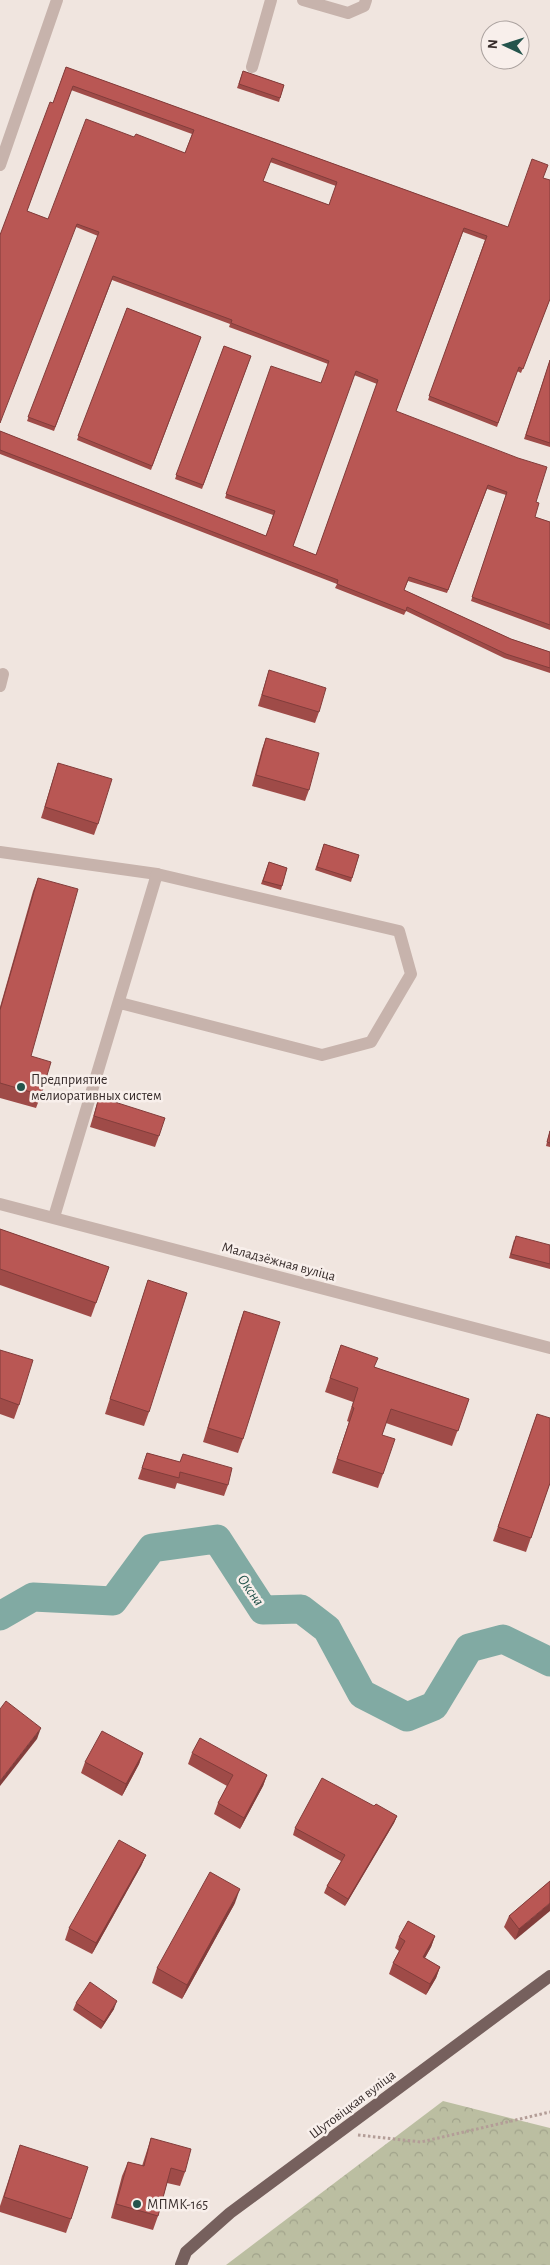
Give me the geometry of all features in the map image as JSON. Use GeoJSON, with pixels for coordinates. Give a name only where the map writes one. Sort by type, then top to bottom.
{"type":"FeatureCollection","features":[{"type":"Feature","properties":{"kind":"main road","name":"Шутовіцкая вуліца"},"geometry":{"type":"LineString","coordinates":[[181,2265],[186,2252],[230,2213],[550,1976]]}},
{"type":"Feature","properties":{"kind":"street"},"geometry":{"type":"LineString","coordinates":[[0,165],[57,0]]}},
{"type":"Feature","properties":{"kind":"street"},"geometry":{"type":"LineString","coordinates":[[252,66],[272,0]]}},
{"type":"Feature","properties":{"kind":"street"},"geometry":{"type":"LineString","coordinates":[[303,0],[348,13],[364,6],[366,0]]}},
{"type":"Feature","properties":{"kind":"street"},"geometry":{"type":"LineString","coordinates":[[0,852],[158,874],[399,930],[411,974],[371,1042],[322,1055],[120,1002]]}},
{"type":"Feature","properties":{"kind":"street"},"geometry":{"type":"LineString","coordinates":[[54,1217],[158,874]]}},
{"type":"Feature","properties":{"kind":"street","name":"Маладзёжная вуліца"},"geometry":{"type":"LineString","coordinates":[[0,1204],[550,1348]]}},
{"type":"Feature","properties":{"kind":"path"},"geometry":{"type":"LineString","coordinates":[[338,2133],[421,2142],[550,2112]]}},
{"type":"Feature","properties":{"kind":"green space"},"geometry":{"type":"Polygon","coordinates":[[[443,2101],[550,2128],[550,2265],[226,2265],[443,2101]]]}},
{"type":"Feature","properties":{"kind":"building"},"geometry":{"type":"Polygon","coordinates":[[[66,67],[508,227],[532,159],[548,165],[543,178],[550,180],[550,299],[523,369],[519,367],[498,423],[429,396],[487,236],[464,228],[396,411],[518,458],[547,467],[536,502],[539,503],[535,517],[550,522],[550,625],[472,597],[507,492],[488,485],[448,590],[409,577],[404,590],[511,639],[550,652],[550,668],[506,654],[407,607],[406,611],[337,584],[338,580],[0,450],[0,431],[266,536],[275,511],[226,494],[271,366],[321,383],[329,361],[231,323],[232,320],[113,276],[55,427],[28,417],[99,232],[77,224],[0,423],[0,235],[50,102],[53,103],[66,67]],[[73,86],[27,211],[48,219],[86,119],[134,137],[136,134],[185,153],[194,130],[73,86]],[[272,158],[263,181],[329,205],[337,182],[272,158]],[[356,371],[293,546],[316,555],[378,380],[356,371]]]}},
{"type":"Feature","properties":{"kind":"building"},"geometry":{"type":"Polygon","coordinates":[[[243,71],[284,85],[280,98],[239,84],[243,71]]]}},
{"type":"Feature","properties":{"kind":"building"},"geometry":{"type":"Polygon","coordinates":[[[127,308],[201,337],[152,466],[78,436],[127,308]]]}},
{"type":"Feature","properties":{"kind":"building"},"geometry":{"type":"Polygon","coordinates":[[[224,346],[251,356],[203,485],[176,475],[224,346]]]}},
{"type":"Feature","properties":{"kind":"building"},"geometry":{"type":"Polygon","coordinates":[[[550,360],[550,443],[526,435],[550,360]]]}},
{"type":"Feature","properties":{"kind":"building"},"geometry":{"type":"Polygon","coordinates":[[[269,670],[326,688],[319,712],[262,695],[269,670]]]}},
{"type":"Feature","properties":{"kind":"building"},"geometry":{"type":"Polygon","coordinates":[[[266,738],[319,753],[309,790],[256,775],[266,738]]]}},
{"type":"Feature","properties":{"kind":"building"},"geometry":{"type":"Polygon","coordinates":[[[58,763],[112,779],[98,824],[45,807],[58,763]]]}},
{"type":"Feature","properties":{"kind":"building"},"geometry":{"type":"Polygon","coordinates":[[[324,844],[359,855],[352,878],[317,867],[324,844]]]}},
{"type":"Feature","properties":{"kind":"building"},"geometry":{"type":"Polygon","coordinates":[[[269,862],[287,868],[282,886],[263,881],[269,862]]]}},
{"type":"Feature","properties":{"kind":"building"},"geometry":{"type":"Polygon","coordinates":[[[38,878],[78,889],[31,1056],[51,1062],[41,1095],[0,1083],[0,1010],[38,878]]]}},
{"type":"Feature","properties":{"kind":"building"},"geometry":{"type":"Polygon","coordinates":[[[99,1097],[165,1118],[159,1136],[94,1116],[99,1097]]]}},
{"type":"Feature","properties":{"kind":"building"},"geometry":{"type":"Polygon","coordinates":[[[550,1131],[550,1143],[547,1142],[550,1131]]]}},
{"type":"Feature","properties":{"kind":"building"},"geometry":{"type":"Polygon","coordinates":[[[0,1229],[109,1267],[96,1303],[0,1269],[0,1229]]]}},
{"type":"Feature","properties":{"kind":"building"},"geometry":{"type":"Polygon","coordinates":[[[516,1236],[550,1245],[550,1264],[511,1254],[516,1236]]]}},
{"type":"Feature","properties":{"kind":"building"},"geometry":{"type":"Polygon","coordinates":[[[148,1280],[187,1293],[149,1412],[110,1399],[148,1280]]]}},
{"type":"Feature","properties":{"kind":"building"},"geometry":{"type":"Polygon","coordinates":[[[244,1311],[280,1322],[243,1439],[208,1428],[244,1311]]]}},
{"type":"Feature","properties":{"kind":"building"},"geometry":{"type":"Polygon","coordinates":[[[341,1345],[378,1358],[374,1367],[469,1399],[458,1431],[391,1409],[382,1435],[395,1439],[383,1474],[337,1459],[354,1408],[352,1407],[358,1388],[330,1378],[341,1345]]]}},
{"type":"Feature","properties":{"kind":"building"},"geometry":{"type":"Polygon","coordinates":[[[0,1350],[33,1360],[19,1405],[0,1398],[0,1350]]]}},
{"type":"Feature","properties":{"kind":"building"},"geometry":{"type":"Polygon","coordinates":[[[537,1414],[550,1418],[550,1483],[531,1538],[498,1527],[537,1414]]]}},
{"type":"Feature","properties":{"kind":"building"},"geometry":{"type":"Polygon","coordinates":[[[147,1453],[180,1462],[183,1454],[232,1468],[228,1485],[180,1472],[179,1478],[142,1468],[147,1453]]]}},
{"type":"Feature","properties":{"kind":"building"},"geometry":{"type":"Polygon","coordinates":[[[6,1701],[41,1728],[0,1781],[0,1709],[6,1701]]]}},
{"type":"Feature","properties":{"kind":"building"},"geometry":{"type":"Polygon","coordinates":[[[102,1731],[143,1753],[126,1784],[85,1762],[102,1731]]]}},
{"type":"Feature","properties":{"kind":"building"},"geometry":{"type":"Polygon","coordinates":[[[200,1738],[267,1775],[244,1818],[218,1803],[233,1775],[192,1753],[200,1738]]]}},
{"type":"Feature","properties":{"kind":"building"},"geometry":{"type":"Polygon","coordinates":[[[322,1778],[397,1816],[348,1899],[327,1886],[345,1855],[295,1828],[322,1778]]]}},
{"type":"Feature","properties":{"kind":"building"},"geometry":{"type":"Polygon","coordinates":[[[119,1840],[146,1855],[96,1943],[69,1928],[119,1840]]]}},
{"type":"Feature","properties":{"kind":"building"},"geometry":{"type":"Polygon","coordinates":[[[210,1872],[240,1889],[187,1985],[157,1968],[210,1872]]]}},
{"type":"Feature","properties":{"kind":"building"},"geometry":{"type":"Polygon","coordinates":[[[550,1881],[550,1903],[519,1929],[509,1916],[550,1881]]]}},
{"type":"Feature","properties":{"kind":"building"},"geometry":{"type":"Polygon","coordinates":[[[408,1921],[435,1936],[423,1957],[440,1967],[430,1984],[393,1963],[405,1941],[399,1937],[408,1921]]]}},
{"type":"Feature","properties":{"kind":"building"},"geometry":{"type":"Polygon","coordinates":[[[90,1982],[117,2001],[104,2022],[76,2003],[90,1982]]]}},
{"type":"Feature","properties":{"kind":"building","name":"МПМК-165"},"geometry":{"type":"Polygon","coordinates":[[[151,2138],[191,2149],[185,2172],[171,2168],[158,2216],[116,2204],[128,2162],[144,2166],[151,2138]]]}},
{"type":"Feature","properties":{"kind":"building"},"geometry":{"type":"Polygon","coordinates":[[[20,2145],[88,2167],[71,2219],[4,2197],[20,2145]]]}},
{"type":"Feature","properties":{"kind":"waterway","name":"Оксна"},"geometry":{"type":"LineString","coordinates":[[0,1616],[33,1597],[113,1601],[152,1548],[217,1539],[263,1610],[301,1609],[327,1629],[362,1694],[407,1717],[434,1706],[469,1648],[503,1639],[550,1662]]}},
{"type":"Feature","properties":{"kind":"place","name":"Предприятие мелиоративных систем"},"geometry":{"type":"Point","coordinates":[21,1087]}},
{"type":"Feature","properties":{"kind":"place","name":"МПМК-165"},"geometry":{"type":"Point","coordinates":[137,2204]}}]}
